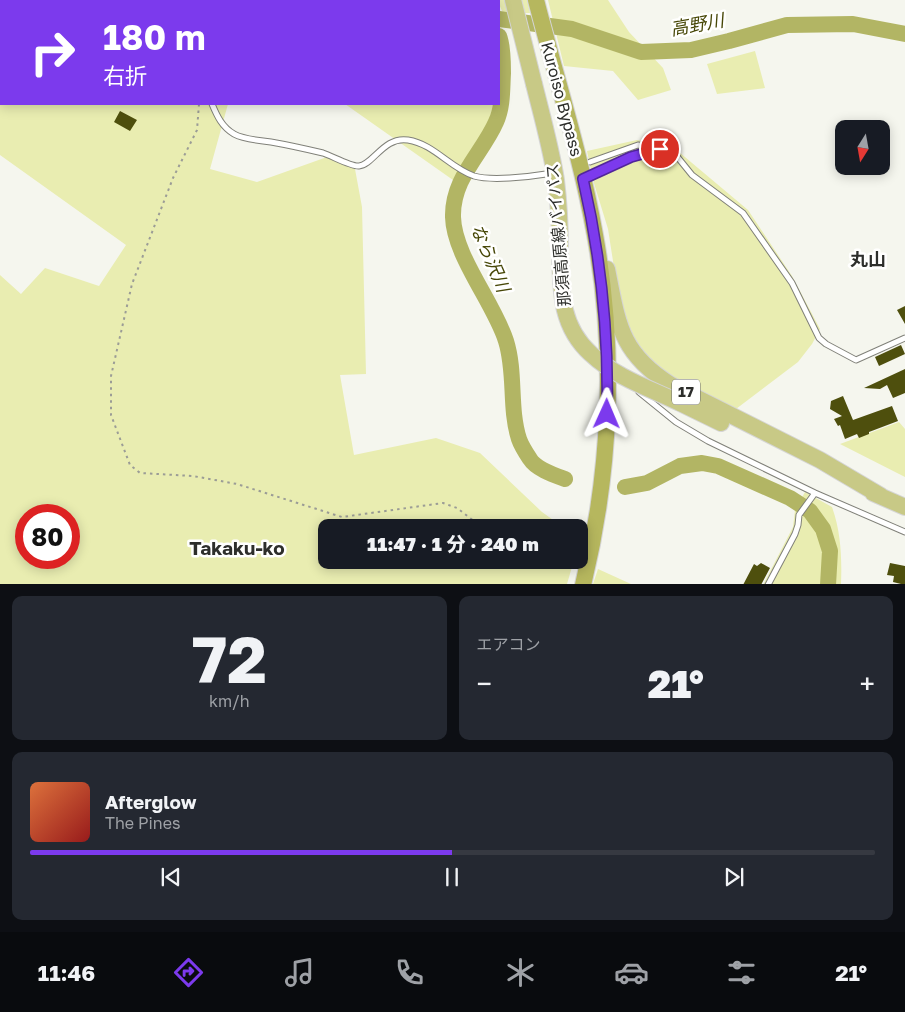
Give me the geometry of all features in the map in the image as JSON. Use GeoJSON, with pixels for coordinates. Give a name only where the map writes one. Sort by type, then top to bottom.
{"type":"FeatureCollection","features":[{"type":"Feature","properties":{"kind":"highway","name":"Kuroiso Bypass"},"geometry":{"type":"LineString","coordinates":[[538,6],[583,179],[597,242],[612,378],[603,476],[590,558],[583,584]]}},
{"type":"Feature","properties":{"kind":"main road","name":"那須高原線バイパス"},"geometry":{"type":"LineString","coordinates":[[514,6],[556,179],[560,223],[560,287],[562,303],[567,317],[582,344],[602,363],[633,381],[811,466],[905,507]]}},
{"type":"Feature","properties":{"kind":"main road","name":"那須高原線バイパス"},"geometry":{"type":"LineString","coordinates":[[589,205],[604,257],[617,316],[624,337],[641,363],[670,385],[820,460],[881,496]]}},
{"type":"Feature","properties":{"kind":"lane"},"geometry":{"type":"LineString","coordinates":[[212,105],[219,120],[236,135],[251,140],[324,154],[358,167],[397,139],[422,143],[473,176],[520,178],[546,174]]}},
{"type":"Feature","properties":{"kind":"lane"},"geometry":{"type":"LineString","coordinates":[[590,162],[638,145],[675,154],[692,175],[743,213],[792,283],[819,338],[826,344],[856,360],[905,338]]}},
{"type":"Feature","properties":{"kind":"lane"},"geometry":{"type":"LineString","coordinates":[[583,179],[631,157],[660,149]]}},
{"type":"Feature","properties":{"kind":"lane"},"geometry":{"type":"LineString","coordinates":[[634,390],[676,422],[708,441],[814,493],[905,532]]}},
{"type":"Feature","properties":{"kind":"lane"},"geometry":{"type":"LineString","coordinates":[[768,584],[795,534],[798,525],[798,515],[814,493]]}},
{"type":"Feature","properties":{"kind":"path"},"geometry":{"type":"LineString","coordinates":[[199,105],[196,130],[173,178],[132,284],[111,376],[111,415],[130,465],[140,473],[193,476],[237,484],[342,517],[443,503],[457,508],[471,519]]}},
{"type":"Feature","properties":{"kind":"green space"},"geometry":{"type":"Polygon","coordinates":[[[500,0],[527,0],[530,13],[503,13],[500,0]]]}},
{"type":"Feature","properties":{"kind":"green space"},"geometry":{"type":"Polygon","coordinates":[[[548,0],[608,0],[629,32],[663,68],[671,90],[638,100],[613,71],[564,66],[548,0]]]}},
{"type":"Feature","properties":{"kind":"green space"},"geometry":{"type":"Polygon","coordinates":[[[755,51],[765,88],[717,94],[707,64],[755,51]]]}},
{"type":"Feature","properties":{"kind":"green space"},"geometry":{"type":"Polygon","coordinates":[[[0,105],[228,105],[210,169],[257,182],[327,157],[355,169],[362,207],[366,374],[340,375],[354,455],[436,438],[480,453],[552,519],[318,519],[318,569],[571,569],[567,584],[0,584],[0,275],[21,294],[45,268],[99,286],[126,245],[0,155],[0,105]]]}},
{"type":"Feature","properties":{"kind":"green space"},"geometry":{"type":"Polygon","coordinates":[[[346,105],[494,105],[484,133],[453,180],[346,105]]]}},
{"type":"Feature","properties":{"kind":"green space"},"geometry":{"type":"Polygon","coordinates":[[[637,140],[673,147],[748,210],[792,276],[820,329],[812,344],[798,362],[736,409],[659,371],[635,346],[620,306],[608,229],[593,180],[587,151],[637,140]]]}},
{"type":"Feature","properties":{"kind":"green space"},"geometry":{"type":"Polygon","coordinates":[[[899,422],[905,429],[905,477],[840,444],[899,422]]]}},
{"type":"Feature","properties":{"kind":"green space"},"geometry":{"type":"Polygon","coordinates":[[[805,492],[832,507],[840,545],[841,584],[764,584],[793,527],[795,510],[805,492]]]}},
{"type":"Feature","properties":{"kind":"green space"},"geometry":{"type":"Polygon","coordinates":[[[598,569],[631,584],[593,584],[598,569]]]}},
{"type":"Feature","properties":{"kind":"building"},"geometry":{"type":"Polygon","coordinates":[[[120,111],[137,120],[130,131],[114,122],[120,111]]]}},
{"type":"Feature","properties":{"kind":"building"},"geometry":{"type":"Polygon","coordinates":[[[905,306],[905,324],[897,310],[905,306]]]}},
{"type":"Feature","properties":{"kind":"building"},"geometry":{"type":"Polygon","coordinates":[[[901,345],[905,354],[879,366],[875,357],[901,345]]]}},
{"type":"Feature","properties":{"kind":"building"},"geometry":{"type":"Polygon","coordinates":[[[905,369],[905,393],[893,398],[887,385],[880,389],[864,388],[905,369]]]}},
{"type":"Feature","properties":{"kind":"building"},"geometry":{"type":"Polygon","coordinates":[[[843,396],[853,420],[892,406],[898,421],[869,432],[869,434],[859,438],[857,434],[845,439],[840,425],[838,426],[834,419],[842,416],[830,409],[831,401],[843,396]]]}},
{"type":"Feature","properties":{"kind":"building"},"geometry":{"type":"Polygon","coordinates":[[[761,563],[770,568],[762,584],[744,584],[754,564],[757,566],[761,563]]]}},
{"type":"Feature","properties":{"kind":"building"},"geometry":{"type":"Polygon","coordinates":[[[890,563],[905,566],[905,584],[893,582],[894,576],[887,575],[890,563]]]}},
{"type":"Feature","properties":{"kind":"waterway","name":"高野川"},"geometry":{"type":"LineString","coordinates":[[500,19],[572,29],[641,52],[691,50],[787,25],[853,24],[905,34]]}},
{"type":"Feature","properties":{"kind":"waterway","name":"なら沢川"},"geometry":{"type":"LineString","coordinates":[[500,40],[503,64],[500,110],[490,134],[462,178],[457,190],[453,217],[455,232],[467,263],[493,311],[506,341],[511,365],[514,415],[520,441],[536,466],[565,479]]}},
{"type":"Feature","properties":{"kind":"waterway","name":"なら沢川"},"geometry":{"type":"LineString","coordinates":[[625,487],[647,483],[680,466],[702,463],[718,466],[790,498],[810,511],[823,529],[830,551],[828,584]]}},
{"type":"Feature","properties":{"kind":"district","name":"丸山"},"geometry":{"type":"Point","coordinates":[868,260]}},
{"type":"Feature","properties":{"kind":"district","name":"Takaku-ko"},"geometry":{"type":"Point","coordinates":[237,548]}},
{"type":"Feature","properties":{"kind":"route"},"geometry":{"type":"LineString","coordinates":[[607,414],[607,332],[604,293],[595,234],[583,179],[631,157],[647,151],[660,149]]}}]}
